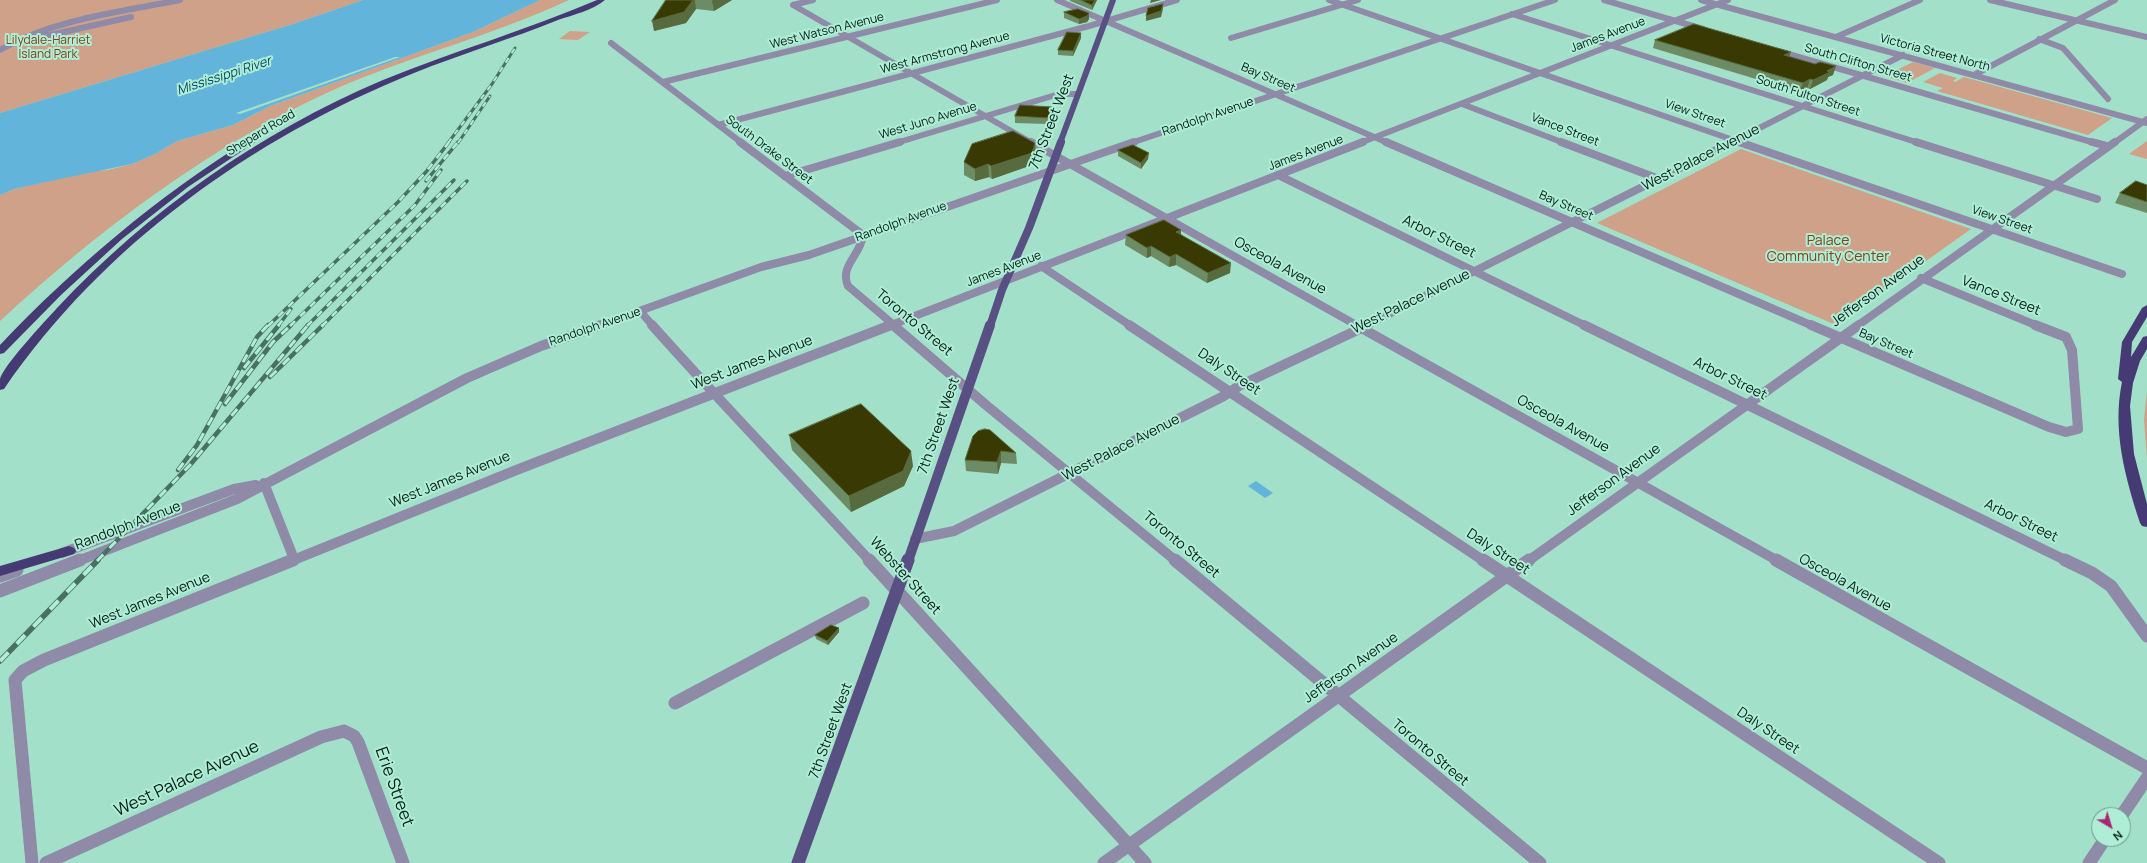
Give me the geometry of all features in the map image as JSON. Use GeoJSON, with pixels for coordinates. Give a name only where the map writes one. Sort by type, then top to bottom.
{"type":"FeatureCollection","features":[{"type":"Feature","properties":{"kind":"highway","name":"Shepard Road"},"geometry":{"type":"LineString","coordinates":[[0,351],[45,304],[94,259],[188,184],[234,152],[303,114],[365,85],[428,60],[516,30],[589,0]]}},
{"type":"Feature","properties":{"kind":"highway","name":"Shepard Road"},"geometry":{"type":"LineString","coordinates":[[0,387],[47,324],[91,279],[202,185],[248,154],[314,116],[386,82],[524,32],[602,0]]}},
{"type":"Feature","properties":{"kind":"highway"},"geometry":{"type":"LineString","coordinates":[[2147,308],[2127,342],[2124,368],[2125,438],[2129,466],[2147,523]]}},
{"type":"Feature","properties":{"kind":"highway"},"geometry":{"type":"LineString","coordinates":[[2124,402],[2132,366],[2147,340]]}},
{"type":"Feature","properties":{"kind":"highway"},"geometry":{"type":"LineString","coordinates":[[0,571],[69,551]]}},
{"type":"Feature","properties":{"kind":"main road","name":"7th Street West"},"geometry":{"type":"LineString","coordinates":[[798,863],[897,591],[1002,290],[1049,171],[1113,0]]}},
{"type":"Feature","properties":{"kind":"street"},"geometry":{"type":"LineString","coordinates":[[0,50],[23,37],[67,23],[180,0]]}},
{"type":"Feature","properties":{"kind":"street"},"geometry":{"type":"LineString","coordinates":[[151,12],[184,0]]}},
{"type":"Feature","properties":{"kind":"street"},"geometry":{"type":"LineString","coordinates":[[794,3],[813,0]]}},
{"type":"Feature","properties":{"kind":"street","name":"West Watson Avenue"},"geometry":{"type":"LineString","coordinates":[[662,82],[997,0]]}},
{"type":"Feature","properties":{"kind":"street","name":"Bay Street"},"geometry":{"type":"LineString","coordinates":[[1057,0],[2049,427],[2066,432]]}},
{"type":"Feature","properties":{"kind":"street","name":"West Armstrong Avenue"},"geometry":{"type":"LineString","coordinates":[[718,125],[1105,21],[1177,0]]}},
{"type":"Feature","properties":{"kind":"street","name":"View Street"},"geometry":{"type":"LineString","coordinates":[[1329,0],[2122,274]]}},
{"type":"Feature","properties":{"kind":"street"},"geometry":{"type":"LineString","coordinates":[[1231,38],[1358,0]]}},
{"type":"Feature","properties":{"kind":"street","name":"Randolph Avenue"},"geometry":{"type":"LineString","coordinates":[[0,591],[237,499],[264,483],[499,363],[541,346],[641,312],[761,267],[809,255],[1049,171],[1555,0]]}},
{"type":"Feature","properties":{"kind":"street"},"geometry":{"type":"LineString","coordinates":[[1604,0],[1713,32]]}},
{"type":"Feature","properties":{"kind":"street","name":"Victoria Street North"},"geometry":{"type":"LineString","coordinates":[[1701,0],[2146,121]]}},
{"type":"Feature","properties":{"kind":"street","name":"James Avenue"},"geometry":{"type":"LineString","coordinates":[[891,324],[1728,0]]}},
{"type":"Feature","properties":{"kind":"street"},"geometry":{"type":"LineString","coordinates":[[1836,37],[1920,0]]}},
{"type":"Feature","properties":{"kind":"street"},"geometry":{"type":"LineString","coordinates":[[1990,0],[2147,38]]}},
{"type":"Feature","properties":{"kind":"street"},"geometry":{"type":"LineString","coordinates":[[1974,75],[2039,39],[2060,30],[2076,20],[2082,19],[2115,0]]}},
{"type":"Feature","properties":{"kind":"street"},"geometry":{"type":"LineString","coordinates":[[794,3],[847,37],[1055,155]]}},
{"type":"Feature","properties":{"kind":"street","name":"South Fulton Street"},"geometry":{"type":"LineString","coordinates":[[1512,14],[2097,199]]}},
{"type":"Feature","properties":{"kind":"street"},"geometry":{"type":"LineString","coordinates":[[8,46],[138,15]]}},
{"type":"Feature","properties":{"kind":"street"},"geometry":{"type":"LineString","coordinates":[[2039,39],[2063,48],[2108,99]]}},
{"type":"Feature","properties":{"kind":"street","name":"South Drake Street"},"geometry":{"type":"LineString","coordinates":[[611,42],[863,235]]}},
{"type":"Feature","properties":{"kind":"street","name":"South Clifton Street"},"geometry":{"type":"LineString","coordinates":[[1772,49],[2107,146]]}},
{"type":"Feature","properties":{"kind":"street","name":"West Palace Avenue"},"geometry":{"type":"LineString","coordinates":[[915,539],[954,531],[1903,56]]}},
{"type":"Feature","properties":{"kind":"street","name":"West Juno Avenue"},"geometry":{"type":"LineString","coordinates":[[784,176],[1059,94],[1078,94]]}},
{"type":"Feature","properties":{"kind":"street","name":"Vance Street"},"geometry":{"type":"LineString","coordinates":[[1462,104],[1659,179]]}},
{"type":"Feature","properties":{"kind":"street","name":"Jefferson Avenue"},"geometry":{"type":"LineString","coordinates":[[1104,863],[1990,229],[2107,146],[2146,121]]}},
{"type":"Feature","properties":{"kind":"street","name":"Osceola Avenue"},"geometry":{"type":"LineString","coordinates":[[1055,155],[2147,768]]}},
{"type":"Feature","properties":{"kind":"street","name":"Arbor Street"},"geometry":{"type":"LineString","coordinates":[[1278,175],[2092,573],[2111,586],[2124,602],[2147,636]]}},
{"type":"Feature","properties":{"kind":"street","name":"Toronto Street"},"geometry":{"type":"LineString","coordinates":[[863,235],[863,240],[859,250],[844,272],[845,281],[848,286],[986,405],[1540,863]]}},
{"type":"Feature","properties":{"kind":"street","name":"Daly Street"},"geometry":{"type":"LineString","coordinates":[[1041,266],[1939,863]]}},
{"type":"Feature","properties":{"kind":"street","name":"Vance Street"},"geometry":{"type":"LineString","coordinates":[[1922,278],[2066,337],[2072,350],[2078,429],[2066,432]]}},
{"type":"Feature","properties":{"kind":"street","name":"Webster Street"},"geometry":{"type":"LineString","coordinates":[[641,312],[713,393],[771,452],[1145,863]]}},
{"type":"Feature","properties":{"kind":"street","name":"West James Avenue"},"geometry":{"type":"LineString","coordinates":[[32,863],[15,680],[23,671],[44,660],[294,559],[891,324]]}},
{"type":"Feature","properties":{"kind":"street"},"geometry":{"type":"LineString","coordinates":[[264,483],[294,559]]}},
{"type":"Feature","properties":{"kind":"street","name":"Randolph Avenue"},"geometry":{"type":"LineString","coordinates":[[0,576],[234,489],[264,483]]}},
{"type":"Feature","properties":{"kind":"street"},"geometry":{"type":"LineString","coordinates":[[675,703],[863,603]]}},
{"type":"Feature","properties":{"kind":"street","name":"West Palace Avenue"},"geometry":{"type":"LineString","coordinates":[[46,863],[321,737],[344,731]]}},
{"type":"Feature","properties":{"kind":"street","name":"Erie Street"},"geometry":{"type":"LineString","coordinates":[[344,731],[354,736],[358,742],[403,863]]}},
{"type":"Feature","properties":{"kind":"street"},"geometry":{"type":"LineString","coordinates":[[2127,807],[2147,778]]}},
{"type":"Feature","properties":{"kind":"street"},"geometry":{"type":"LineString","coordinates":[[2089,863],[2100,847]]}},
{"type":"Feature","properties":{"kind":"green space","name":"Lilydale-Harriet Island Park"},"geometry":{"type":"Polygon","coordinates":[[[0,0],[363,0],[293,24],[0,113],[0,0]]]}},
{"type":"Feature","properties":{"kind":"green space"},"geometry":{"type":"Polygon","coordinates":[[[540,0],[569,0],[540,13],[390,67],[331,91],[286,113],[241,138],[198,164],[116,223],[38,287],[0,321],[0,195],[14,189],[90,171],[108,170],[132,164],[155,154],[177,141],[233,125],[270,106],[473,32],[540,0]]]}},
{"type":"Feature","properties":{"kind":"green space"},"geometry":{"type":"Polygon","coordinates":[[[570,31],[590,32],[578,40],[559,39],[570,31]]]}},
{"type":"Feature","properties":{"kind":"green space"},"geometry":{"type":"Polygon","coordinates":[[[1913,62],[1935,68],[1907,83],[1885,76],[1913,62]]]}},
{"type":"Feature","properties":{"kind":"green space"},"geometry":{"type":"Polygon","coordinates":[[[1940,73],[1957,78],[1953,81],[1955,82],[1964,77],[2112,118],[2088,135],[1937,91],[1943,88],[1923,82],[1940,73]]]}},
{"type":"Feature","properties":{"kind":"green space"},"geometry":{"type":"Polygon","coordinates":[[[2147,141],[2147,159],[2129,154],[2147,141]]]}},
{"type":"Feature","properties":{"kind":"green space","name":"Palace Community Center"},"geometry":{"type":"Polygon","coordinates":[[[1741,149],[1971,229],[1836,325],[1597,223],[1741,149]]]}},
{"type":"Feature","properties":{"kind":"green space"},"geometry":{"type":"Polygon","coordinates":[[[2147,391],[2147,460],[2144,419],[2147,391]]]}},
{"type":"Feature","properties":{"kind":"water","name":"Mississippi River"},"geometry":{"type":"Polygon","coordinates":[[[363,0],[540,0],[473,32],[270,106],[233,125],[177,141],[155,154],[132,164],[14,189],[0,195],[0,113],[293,24],[363,0]]]}},
{"type":"Feature","properties":{"kind":"water"},"geometry":{"type":"Polygon","coordinates":[[[1256,481],[1273,493],[1265,498],[1248,486],[1256,481]]]}},
{"type":"Feature","properties":{"kind":"pier"},"geometry":{"type":"Polygon","coordinates":[[[395,57],[400,57],[240,114],[236,113],[395,57]]]}},
{"type":"Feature","properties":{"kind":"building"},"geometry":{"type":"Polygon","coordinates":[[[666,0],[693,0],[684,12],[652,21],[666,0]]]}},
{"type":"Feature","properties":{"kind":"building"},"geometry":{"type":"Polygon","coordinates":[[[1081,0],[1095,0],[1092,5],[1081,0]]]}},
{"type":"Feature","properties":{"kind":"building"},"geometry":{"type":"Polygon","coordinates":[[[1163,4],[1161,11],[1146,16],[1148,8],[1163,4]]]}},
{"type":"Feature","properties":{"kind":"building"},"geometry":{"type":"Polygon","coordinates":[[[1078,9],[1089,13],[1087,16],[1079,19],[1064,12],[1078,9]]]}},
{"type":"Feature","properties":{"kind":"building"},"geometry":{"type":"Polygon","coordinates":[[[1694,24],[1791,52],[1784,55],[1815,64],[1820,62],[1836,66],[1827,71],[1830,72],[1803,83],[1655,40],[1694,24]]]}},
{"type":"Feature","properties":{"kind":"building"},"geometry":{"type":"Polygon","coordinates":[[[1067,32],[1081,33],[1073,51],[1058,50],[1067,32]]]}},
{"type":"Feature","properties":{"kind":"building"},"geometry":{"type":"Polygon","coordinates":[[[1020,105],[1052,107],[1048,118],[1015,116],[1020,105]]]}},
{"type":"Feature","properties":{"kind":"building"},"geometry":{"type":"Polygon","coordinates":[[[1013,131],[1035,143],[1032,153],[991,166],[988,164],[975,169],[964,162],[972,144],[1013,131]]]}},
{"type":"Feature","properties":{"kind":"building"},"geometry":{"type":"Polygon","coordinates":[[[1133,145],[1149,153],[1141,163],[1118,150],[1133,145]]]}},
{"type":"Feature","properties":{"kind":"building"},"geometry":{"type":"Polygon","coordinates":[[[2136,181],[2147,185],[2147,202],[2120,193],[2136,181]]]}},
{"type":"Feature","properties":{"kind":"building"},"geometry":{"type":"Polygon","coordinates":[[[1164,220],[1181,230],[1176,232],[1231,263],[1208,273],[1176,254],[1170,257],[1151,246],[1147,248],[1126,235],[1164,220]]]}},
{"type":"Feature","properties":{"kind":"building"},"geometry":{"type":"Polygon","coordinates":[[[861,404],[911,451],[903,471],[849,496],[789,435],[861,404]]]}},
{"type":"Feature","properties":{"kind":"building"},"geometry":{"type":"Polygon","coordinates":[[[985,429],[990,430],[1016,453],[1001,451],[997,462],[965,460],[973,436],[978,431],[985,429]]]}},
{"type":"Feature","properties":{"kind":"building"},"geometry":{"type":"Polygon","coordinates":[[[831,625],[839,628],[827,641],[815,635],[831,625]]]}},
{"type":"Feature","properties":{"kind":"railway"},"geometry":{"type":"LineString","coordinates":[[448,143],[492,84],[515,48]]}},
{"type":"Feature","properties":{"kind":"railway"},"geometry":{"type":"LineString","coordinates":[[458,143],[490,96]]}},
{"type":"Feature","properties":{"kind":"railway"},"geometry":{"type":"LineString","coordinates":[[268,326],[398,202],[426,172],[449,142]]}},
{"type":"Feature","properties":{"kind":"railway"},"geometry":{"type":"LineString","coordinates":[[426,181],[458,142]]}},
{"type":"Feature","properties":{"kind":"railway"},"geometry":{"type":"LineString","coordinates":[[290,326],[415,205],[441,170]]}},
{"type":"Feature","properties":{"kind":"railway"},"geometry":{"type":"LineString","coordinates":[[308,325],[454,180]]}},
{"type":"Feature","properties":{"kind":"railway"},"geometry":{"type":"LineString","coordinates":[[323,325],[467,181]]}},
{"type":"Feature","properties":{"kind":"railway"},"geometry":{"type":"LineString","coordinates":[[278,326],[291,309]]}},
{"type":"Feature","properties":{"kind":"railway"},"geometry":{"type":"LineString","coordinates":[[178,470],[197,445],[257,337],[268,325]]}},
{"type":"Feature","properties":{"kind":"railway"},"geometry":{"type":"LineString","coordinates":[[244,368],[279,325]]}},
{"type":"Feature","properties":{"kind":"railway"},"geometry":{"type":"LineString","coordinates":[[225,404],[273,342],[291,325]]}},
{"type":"Feature","properties":{"kind":"railway"},"geometry":{"type":"LineString","coordinates":[[97,561],[190,465],[308,325]]}},
{"type":"Feature","properties":{"kind":"railway"},"geometry":{"type":"LineString","coordinates":[[270,377],[323,325]]}},
{"type":"Feature","properties":{"kind":"railway"},"geometry":{"type":"LineString","coordinates":[[0,661],[98,560]]}}]}
